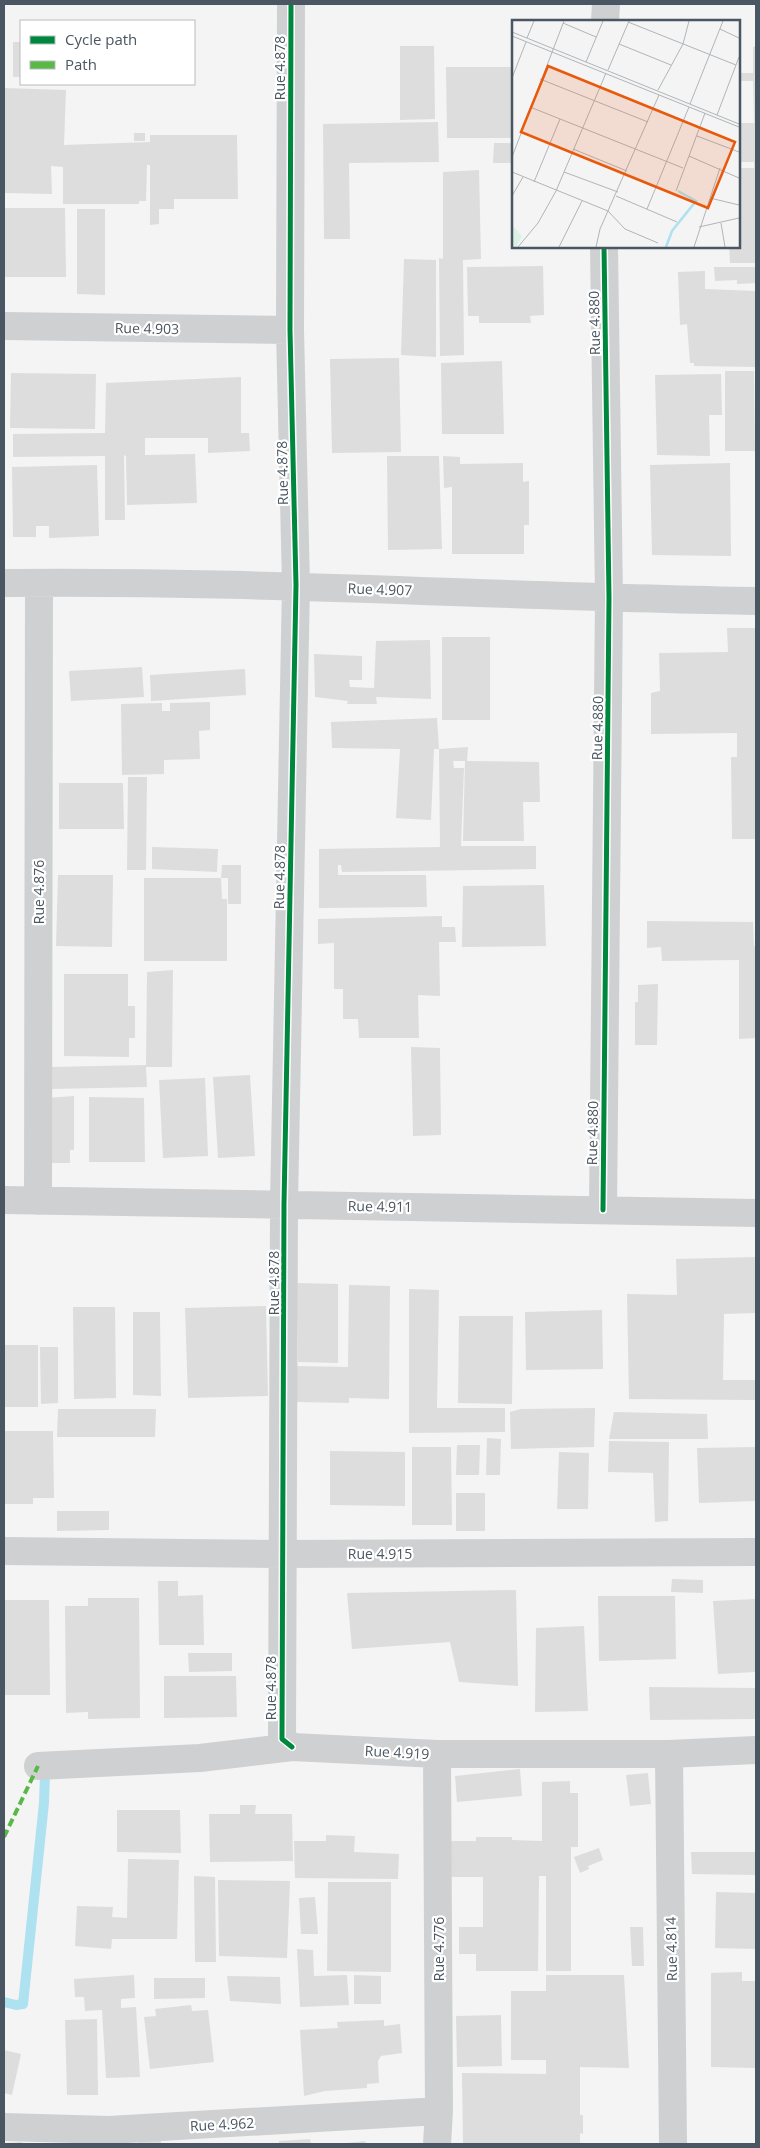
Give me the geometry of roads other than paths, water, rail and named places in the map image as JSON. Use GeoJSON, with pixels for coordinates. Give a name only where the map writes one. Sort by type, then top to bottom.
{"type":"FeatureCollection","features":[{"type":"Feature","properties":{"kind":"street","name":"Rue 4.878"},"geometry":{"type":"LineString","coordinates":[[290,4],[290,330],[296,585],[284,1204],[281,1554],[282,1739],[292,1747]]}},
{"type":"Feature","properties":{"kind":"street"},"geometry":{"type":"LineString","coordinates":[[605,20],[606,4]]}},
{"type":"Feature","properties":{"kind":"street","name":"Rue 4.880"},"geometry":{"type":"LineString","coordinates":[[603,1210],[610,598],[604,248]]}},
{"type":"Feature","properties":{"kind":"street","name":"Rue 4.903"},"geometry":{"type":"LineString","coordinates":[[4,326],[290,330]]}},
{"type":"Feature","properties":{"kind":"street","name":"Rue 4.907"},"geometry":{"type":"LineString","coordinates":[[4,583],[296,585],[610,598],[756,601]]}},
{"type":"Feature","properties":{"kind":"street","name":"Rue 4.876"},"geometry":{"type":"LineString","coordinates":[[38,1200],[39,583]]}},
{"type":"Feature","properties":{"kind":"street","name":"Rue 4.911"},"geometry":{"type":"LineString","coordinates":[[4,1200],[756,1212]]}},
{"type":"Feature","properties":{"kind":"street","name":"Rue 4.915"},"geometry":{"type":"LineString","coordinates":[[4,1551],[281,1554],[756,1552]]}},
{"type":"Feature","properties":{"kind":"street","name":"Rue 4.919"},"geometry":{"type":"LineString","coordinates":[[38,1766],[200,1758],[292,1747],[437,1754],[669,1754],[756,1750]]}},
{"type":"Feature","properties":{"kind":"street","name":"Rue 4.776"},"geometry":{"type":"LineString","coordinates":[[436,2144],[439,2111],[437,1754]]}},
{"type":"Feature","properties":{"kind":"street","name":"Rue 4.814"},"geometry":{"type":"LineString","coordinates":[[669,1754],[674,2144]]}},
{"type":"Feature","properties":{"kind":"street","name":"Rue 4.962"},"geometry":{"type":"LineString","coordinates":[[4,2127],[110,2137],[439,2111]]}},
{"type":"Feature","properties":{"kind":"waterway"},"geometry":{"type":"LineString","coordinates":[[4,2002],[16,2005],[23,2004],[44,1803],[45,1775]]}}]}
